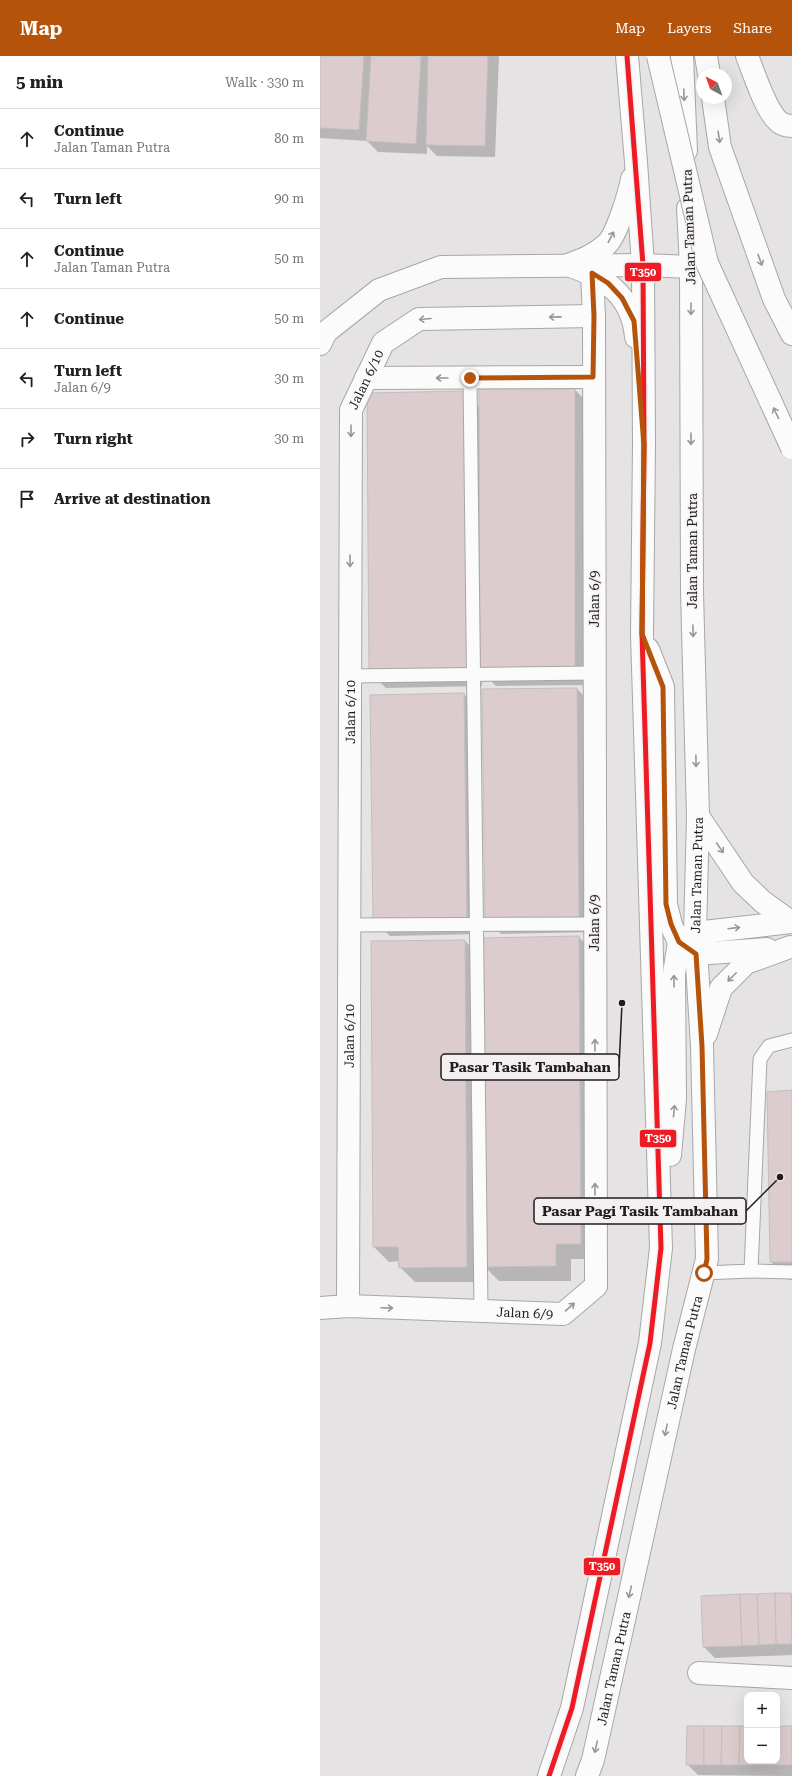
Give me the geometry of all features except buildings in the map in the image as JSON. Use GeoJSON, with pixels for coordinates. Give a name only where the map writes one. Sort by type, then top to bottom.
{"type":"FeatureCollection","features":[{"type":"Feature","properties":{"kind":"main road"},"geometry":{"type":"LineString","coordinates":[[627,56],[643,265],[644,445],[642,634],[661,1248]]}},
{"type":"Feature","properties":{"kind":"main road"},"geometry":{"type":"LineString","coordinates":[[658,56],[706,263],[792,448]]}},
{"type":"Feature","properties":{"kind":"main road","name":"Jalan Taman Putra"},"geometry":{"type":"LineString","coordinates":[[587,1776],[593,1760],[684,1349],[707,1259],[702,1046],[690,943],[698,816],[692,592],[691,267],[682,56]]}},
{"type":"Feature","properties":{"kind":"main road"},"geometry":{"type":"LineString","coordinates":[[706,56],[708,68]]}},
{"type":"Feature","properties":{"kind":"main road"},"geometry":{"type":"LineString","coordinates":[[747,56],[769,107],[785,124]]}},
{"type":"Feature","properties":{"kind":"main road"},"geometry":{"type":"LineString","coordinates":[[714,104],[720,147],[774,299],[792,334]]}},
{"type":"Feature","properties":{"kind":"main road"},"geometry":{"type":"LineString","coordinates":[[568,265],[591,257],[608,244],[621,218],[636,162]]}},
{"type":"Feature","properties":{"kind":"main road"},"geometry":{"type":"LineString","coordinates":[[568,265],[592,273],[608,283],[622,298],[634,321],[644,445]]}},
{"type":"Feature","properties":{"kind":"main road"},"geometry":{"type":"LineString","coordinates":[[320,344],[326,332],[379,290],[441,267],[643,265],[691,267]]}},
{"type":"Feature","properties":{"kind":"main road","name":"Jalan 6/9"},"geometry":{"type":"LineString","coordinates":[[320,1308],[348,1306],[562,1314],[596,1286],[594,924],[594,316],[592,273]]}},
{"type":"Feature","properties":{"kind":"main road","name":"Jalan 6/10"},"geometry":{"type":"LineString","coordinates":[[348,1306],[351,410],[383,343],[419,318],[594,316]]}},
{"type":"Feature","properties":{"kind":"main road"},"geometry":{"type":"LineString","coordinates":[[366,378],[593,377]]}},
{"type":"Feature","properties":{"kind":"main road"},"geometry":{"type":"LineString","coordinates":[[642,634],[663,687],[666,904],[671,924],[690,943],[791,947]]}},
{"type":"Feature","properties":{"kind":"main road"},"geometry":{"type":"LineString","coordinates":[[698,816],[743,883],[763,902],[792,922]]}},
{"type":"Feature","properties":{"kind":"main road"},"geometry":{"type":"LineString","coordinates":[[690,943],[792,922]]}},
{"type":"Feature","properties":{"kind":"main road"},"geometry":{"type":"LineString","coordinates":[[549,1776],[572,1708],[650,1343],[661,1248],[675,1100],[674,974],[690,943]]}},
{"type":"Feature","properties":{"kind":"main road"},"geometry":{"type":"LineString","coordinates":[[702,1046],[721,988],[746,963],[791,947]]}},
{"type":"Feature","properties":{"kind":"main road"},"geometry":{"type":"LineString","coordinates":[[699,1673],[792,1678]]}},
{"type":"Feature","properties":{"kind":"lane"},"geometry":{"type":"LineString","coordinates":[[470,378],[481,1310]]}},
{"type":"Feature","properties":{"kind":"lane"},"geometry":{"type":"LineString","coordinates":[[350,676],[594,673]]}},
{"type":"Feature","properties":{"kind":"lane"},"geometry":{"type":"LineString","coordinates":[[349,925],[594,924]]}},
{"type":"Feature","properties":{"kind":"lane"},"geometry":{"type":"LineString","coordinates":[[751,1271],[760,1059],[769,1046],[792,1040]]}},
{"type":"Feature","properties":{"kind":"lane"},"geometry":{"type":"LineString","coordinates":[[704,1273],[751,1271],[792,1272]]}},
{"type":"Feature","properties":{"kind":"transit line","name":"T350"},"geometry":{"type":"LineString","coordinates":[[549,1776],[572,1708],[650,1343],[661,1248],[642,634],[644,445],[643,265],[627,56]]}},
{"type":"Feature","properties":{"kind":"place","name":"Pasar Tasik Tambahan"},"geometry":{"type":"Point","coordinates":[622,1003]}},
{"type":"Feature","properties":{"kind":"place","name":"Pasar Pagi Tasik Tambahan"},"geometry":{"type":"Point","coordinates":[780,1177]}},
{"type":"Feature","properties":{"kind":"route"},"geometry":{"type":"LineString","coordinates":[[470,378],[593,377],[594,316],[592,273],[608,283],[622,298],[634,321],[644,445],[642,634],[663,687],[666,904],[671,924],[679,942],[696,954],[702,1046],[707,1259],[704,1273]]}}]}
